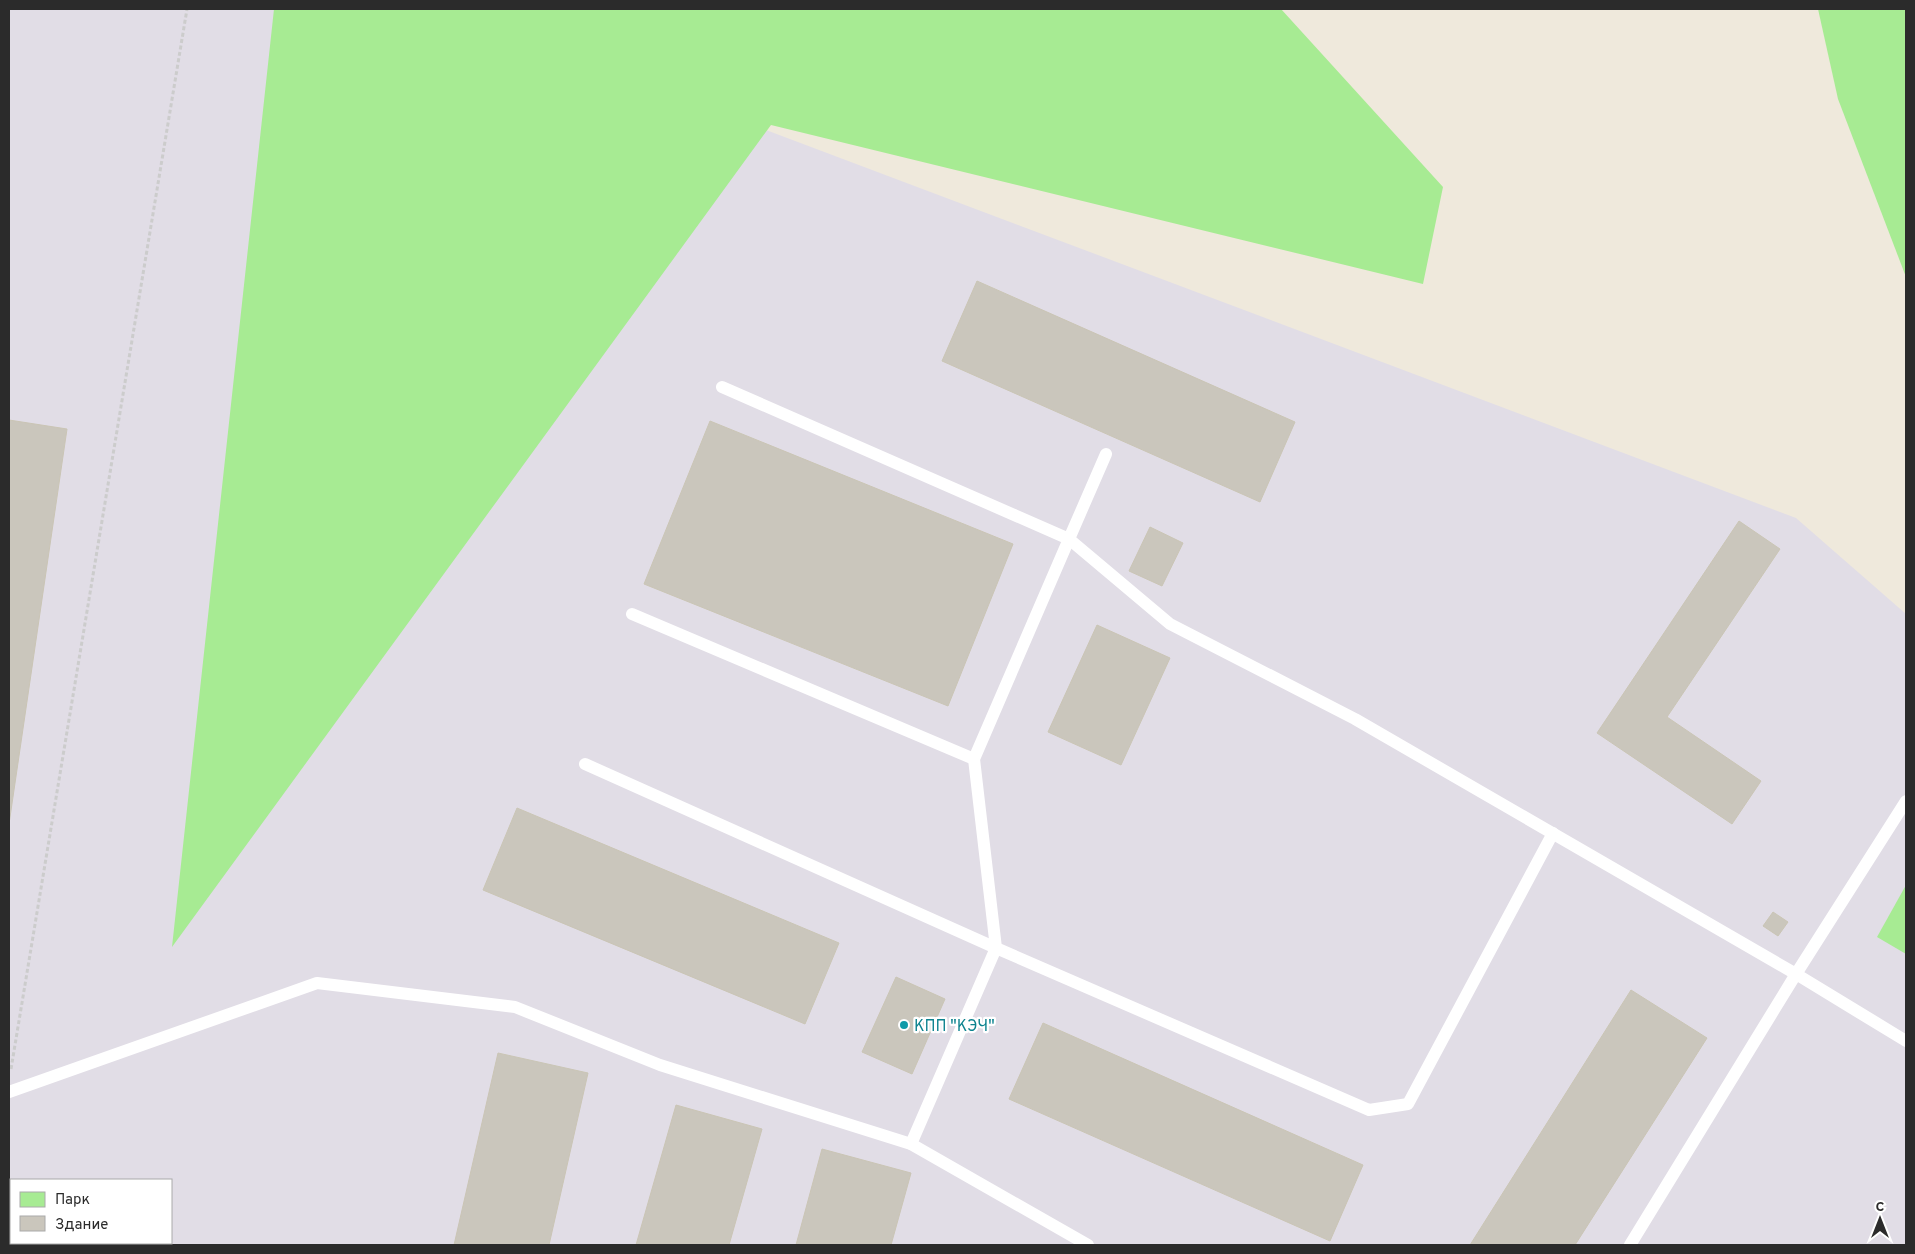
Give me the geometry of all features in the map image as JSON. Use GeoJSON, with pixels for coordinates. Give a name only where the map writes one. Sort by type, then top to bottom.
{"type":"FeatureCollection","features":[{"type":"Feature","properties":{"kind":"lane"},"geometry":{"type":"LineString","coordinates":[[722,387],[1069,540],[1170,624],[1355,720],[1796,974],[1906,1041]]}},
{"type":"Feature","properties":{"kind":"lane"},"geometry":{"type":"LineString","coordinates":[[911,1144],[996,948],[974,759],[1106,454]]}},
{"type":"Feature","properties":{"kind":"lane"},"geometry":{"type":"LineString","coordinates":[[632,614],[974,759]]}},
{"type":"Feature","properties":{"kind":"lane"},"geometry":{"type":"LineString","coordinates":[[584,764],[996,948],[1369,1110],[1408,1104],[1553,833]]}},
{"type":"Feature","properties":{"kind":"lane"},"geometry":{"type":"LineString","coordinates":[[1630,1245],[1796,974],[1906,801]]}},
{"type":"Feature","properties":{"kind":"lane"},"geometry":{"type":"LineString","coordinates":[[9,1092],[317,983],[515,1008],[660,1065],[911,1144],[1088,1245]]}},
{"type":"Feature","properties":{"kind":"path"},"geometry":{"type":"LineString","coordinates":[[10,1072],[186,9]]}},
{"type":"Feature","properties":{"kind":"shaded area"},"geometry":{"type":"Polygon","coordinates":[[[9,9],[445,9],[1796,518],[1906,614],[1906,1245],[9,1245],[9,9]]]}},
{"type":"Feature","properties":{"kind":"green space"},"geometry":{"type":"Polygon","coordinates":[[[274,9],[1281,9],[1443,187],[1423,284],[771,125],[172,947],[274,9]]]}},
{"type":"Feature","properties":{"kind":"green space"},"geometry":{"type":"Polygon","coordinates":[[[1818,9],[1906,9],[1906,277],[1838,99],[1818,9]]]}},
{"type":"Feature","properties":{"kind":"green space"},"geometry":{"type":"Polygon","coordinates":[[[1906,885],[1906,954],[1877,937],[1906,885]]]}},
{"type":"Feature","properties":{"kind":"building"},"geometry":{"type":"Polygon","coordinates":[[[977,281],[1295,422],[1260,502],[942,361],[977,281]]]}},
{"type":"Feature","properties":{"kind":"building"},"geometry":{"type":"Polygon","coordinates":[[[9,420],[67,429],[9,824],[9,420]]]}},
{"type":"Feature","properties":{"kind":"building"},"geometry":{"type":"Polygon","coordinates":[[[710,421],[1013,544],[948,706],[644,584],[710,421]]]}},
{"type":"Feature","properties":{"kind":"building"},"geometry":{"type":"Polygon","coordinates":[[[1739,521],[1780,549],[1667,717],[1761,781],[1732,824],[1597,733],[1739,521]]]}},
{"type":"Feature","properties":{"kind":"building"},"geometry":{"type":"Polygon","coordinates":[[[1150,527],[1183,543],[1162,586],[1129,571],[1150,527]]]}},
{"type":"Feature","properties":{"kind":"building"},"geometry":{"type":"Polygon","coordinates":[[[1097,625],[1170,658],[1121,765],[1048,732],[1097,625]]]}},
{"type":"Feature","properties":{"kind":"building"},"geometry":{"type":"Polygon","coordinates":[[[517,808],[839,943],[805,1024],[483,890],[517,808]]]}},
{"type":"Feature","properties":{"kind":"building"},"geometry":{"type":"Polygon","coordinates":[[[1773,912],[1788,922],[1778,936],[1763,926],[1773,912]]]}},
{"type":"Feature","properties":{"kind":"building","name":"КПП \"КЭЧ\""},"geometry":{"type":"Polygon","coordinates":[[[896,977],[945,999],[912,1074],[862,1052],[896,977]]]}},
{"type":"Feature","properties":{"kind":"building"},"geometry":{"type":"Polygon","coordinates":[[[1631,990],[1707,1038],[1575,1245],[1470,1245],[1631,990]]]}},
{"type":"Feature","properties":{"kind":"building"},"geometry":{"type":"Polygon","coordinates":[[[1043,1023],[1363,1165],[1330,1241],[1009,1099],[1043,1023]]]}},
{"type":"Feature","properties":{"kind":"building"},"geometry":{"type":"Polygon","coordinates":[[[498,1053],[588,1073],[549,1245],[454,1245],[498,1053]]]}},
{"type":"Feature","properties":{"kind":"building"},"geometry":{"type":"Polygon","coordinates":[[[676,1105],[762,1129],[729,1245],[636,1245],[676,1105]]]}},
{"type":"Feature","properties":{"kind":"building"},"geometry":{"type":"Polygon","coordinates":[[[822,1149],[911,1173],[891,1245],[796,1245],[822,1149]]]}},
{"type":"Feature","properties":{"kind":"building"},"geometry":{"type":"Polygon","coordinates":[[[84,1244],[92,1245],[34,1245],[84,1244]]]}},
{"type":"Feature","properties":{"kind":"place","name":"КПП \"КЭЧ\""},"geometry":{"type":"Point","coordinates":[904,1025]}}]}
